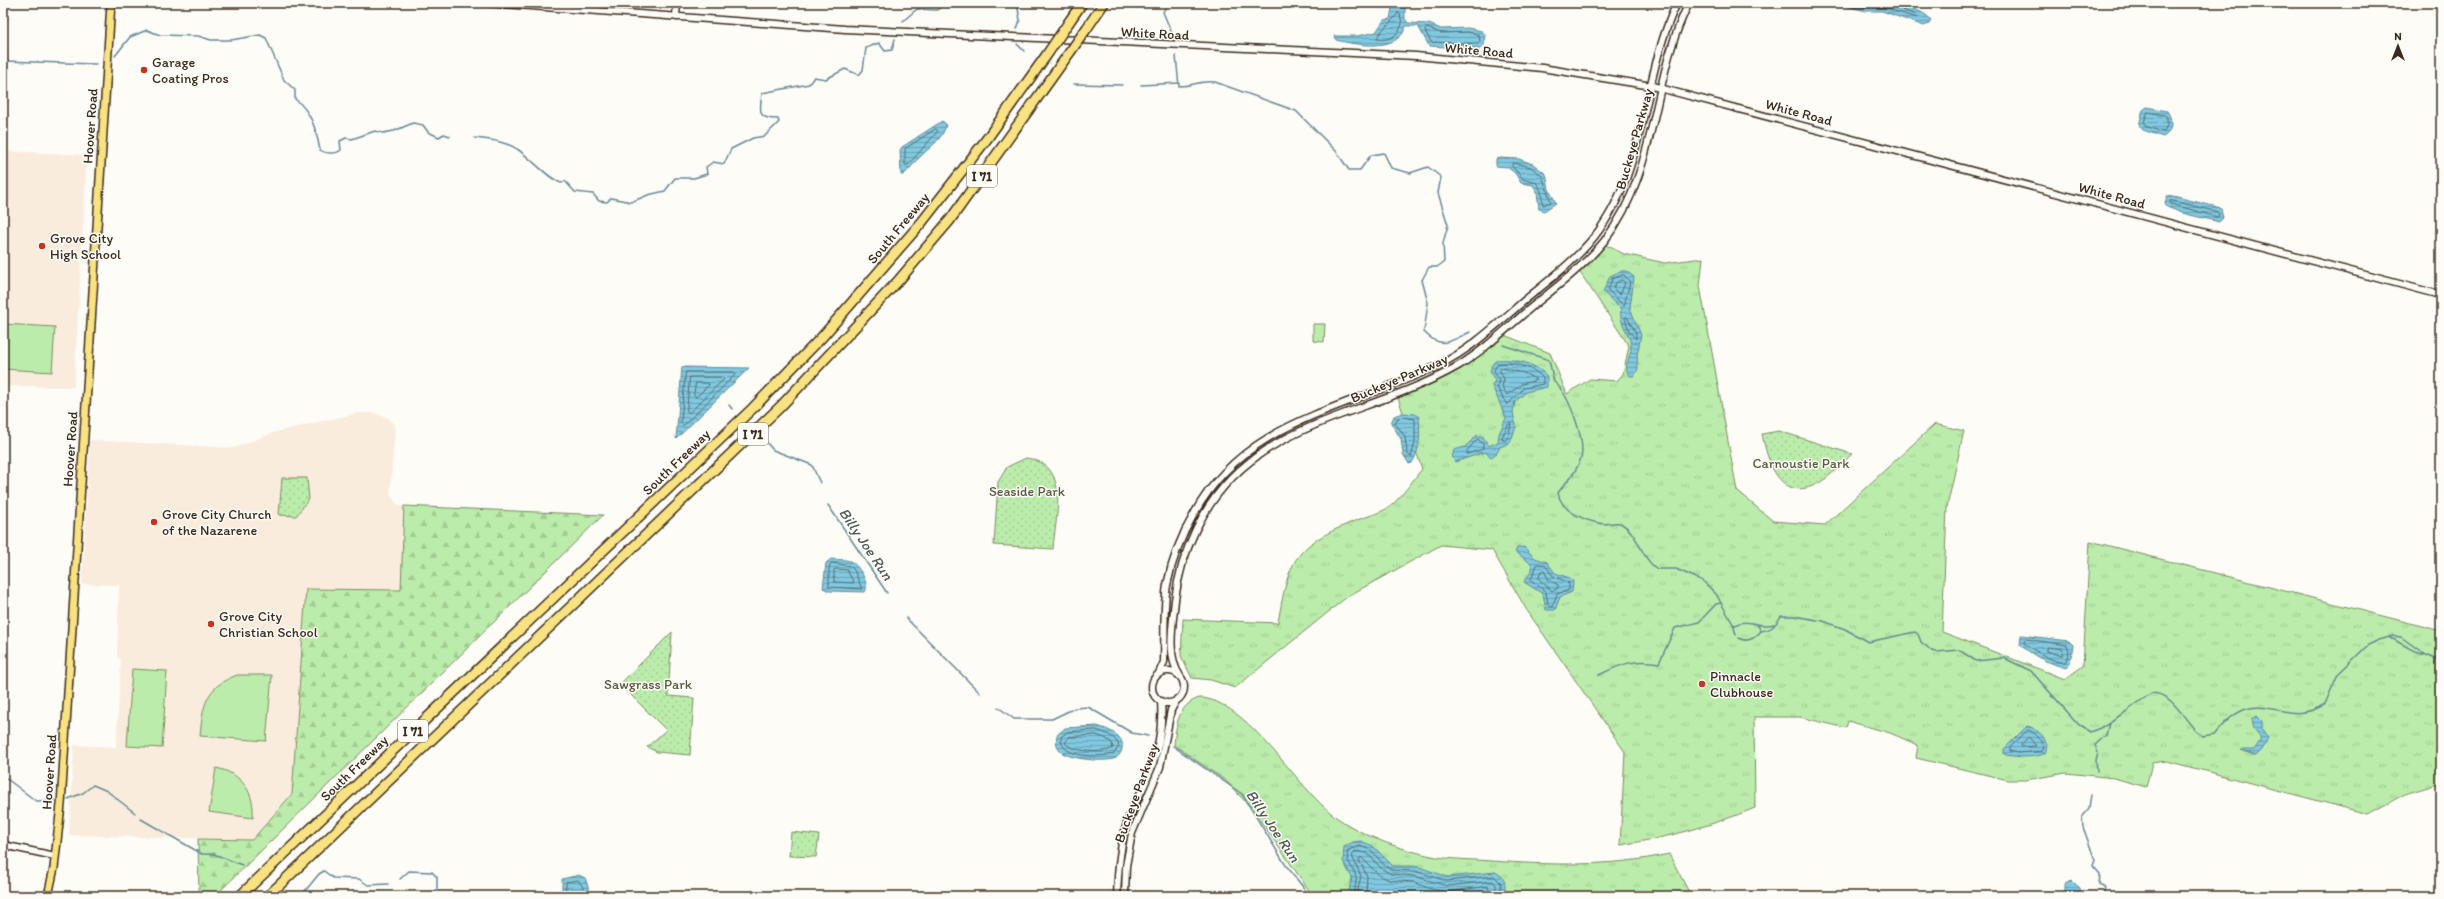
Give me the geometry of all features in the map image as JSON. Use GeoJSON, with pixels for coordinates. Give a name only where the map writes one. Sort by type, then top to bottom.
{"type":"FeatureCollection","features":[{"type":"Feature","properties":{"kind":"highway","name":"South Freeway"},"geometry":{"type":"LineString","coordinates":[[240,896],[753,408],[811,348],[884,267],[944,194],[1048,53],[1082,3]]}},
{"type":"Feature","properties":{"kind":"highway","name":"I 71"},"geometry":{"type":"LineString","coordinates":[[268,896],[782,406],[876,306],[950,220],[1104,3]]}},
{"type":"Feature","properties":{"kind":"main road","name":"Hoover Road"},"geometry":{"type":"LineString","coordinates":[[48,896],[55,856],[61,805],[111,3]]}},
{"type":"Feature","properties":{"kind":"street","name":"White Road"},"geometry":{"type":"LineString","coordinates":[[488,3],[852,30],[1416,56],[1534,67],[1661,88],[2441,295]]}},
{"type":"Feature","properties":{"kind":"street"},"geometry":{"type":"LineString","coordinates":[[676,17],[677,3]]}},
{"type":"Feature","properties":{"kind":"street","name":"Buckeye Parkway"},"geometry":{"type":"LineString","coordinates":[[1160,673],[1164,662],[1166,596],[1173,561],[1190,521],[1218,479],[1241,456],[1279,430],[1424,372],[1455,357],[1480,338],[1578,255],[1597,233],[1623,189],[1652,86],[1663,40],[1678,3]]}},
{"type":"Feature","properties":{"kind":"street","name":"Buckeye Parkway"},"geometry":{"type":"LineString","coordinates":[[1180,676],[1173,657],[1175,606],[1180,573],[1190,541],[1201,520],[1225,486],[1247,463],[1284,438],[1428,381],[1460,365],[1486,346],[1578,268],[1605,239],[1632,193],[1642,164],[1674,37],[1689,3]]}},
{"type":"Feature","properties":{"kind":"street"},"geometry":{"type":"LineString","coordinates":[[1172,671],[1180,676],[1184,686],[1177,699],[1171,702],[1161,701],[1156,698],[1152,688],[1154,678],[1160,673],[1172,671]]}},
{"type":"Feature","properties":{"kind":"street","name":"Buckeye Parkway"},"geometry":{"type":"LineString","coordinates":[[1125,896],[1126,866],[1132,833],[1160,767],[1171,710],[1177,699]]}},
{"type":"Feature","properties":{"kind":"street","name":"Buckeye Parkway"},"geometry":{"type":"LineString","coordinates":[[1118,896],[1120,858],[1124,832],[1150,773],[1158,747],[1162,724],[1161,701]]}},
{"type":"Feature","properties":{"kind":"street"},"geometry":{"type":"LineString","coordinates":[[3,845],[55,856]]}},
{"type":"Feature","properties":{"kind":"shaded area","name":"Grove City High School"},"geometry":{"type":"Polygon","coordinates":[[[3,151],[87,155],[74,387],[3,386],[3,151]]]}},
{"type":"Feature","properties":{"kind":"shaded area","name":"Grove City Christian School"},"geometry":{"type":"Polygon","coordinates":[[[358,413],[374,413],[388,418],[395,425],[390,495],[399,506],[404,506],[401,590],[306,589],[292,794],[252,840],[69,835],[74,745],[116,747],[121,661],[121,658],[117,658],[119,585],[82,584],[90,440],[234,448],[275,432],[358,413]]]}},
{"type":"Feature","properties":{"kind":"green space"},"geometry":{"type":"Polygon","coordinates":[[[1606,245],[1624,254],[1665,263],[1703,258],[1700,286],[1737,491],[1773,521],[1825,525],[1935,424],[1964,431],[1947,507],[1942,632],[2065,679],[2083,666],[2090,541],[2441,631],[2441,783],[2405,794],[2368,814],[2167,761],[2152,763],[2146,787],[2114,778],[2066,773],[2026,780],[2008,780],[1916,758],[1918,745],[1890,733],[1848,721],[1846,728],[1800,717],[1754,717],[1755,808],[1689,831],[1620,845],[1625,752],[1526,609],[1492,550],[1441,545],[1348,596],[1235,688],[1211,680],[1192,678],[1181,656],[1183,619],[1278,623],[1286,583],[1291,569],[1298,557],[1307,547],[1336,529],[1381,512],[1390,507],[1401,496],[1422,469],[1397,395],[1440,377],[1466,363],[1504,335],[1550,353],[1567,394],[1590,379],[1617,381],[1623,374],[1629,346],[1579,271],[1606,245]]]}},
{"type":"Feature","properties":{"kind":"green space"},"geometry":{"type":"Polygon","coordinates":[[[3,324],[55,327],[52,372],[3,369],[3,324]]]}},
{"type":"Feature","properties":{"kind":"green space"},"geometry":{"type":"Polygon","coordinates":[[[1313,324],[1325,324],[1324,342],[1313,341],[1313,324]]]}},
{"type":"Feature","properties":{"kind":"green space","name":"Carnoustie Park"},"geometry":{"type":"Polygon","coordinates":[[[1779,431],[1852,454],[1819,483],[1806,488],[1794,488],[1785,484],[1772,468],[1762,434],[1779,431]]]}},
{"type":"Feature","properties":{"kind":"green space","name":"Seaside Park"},"geometry":{"type":"Polygon","coordinates":[[[1026,458],[1040,462],[1050,470],[1055,481],[1058,494],[1053,549],[994,545],[998,482],[1007,467],[1026,458]]]}},
{"type":"Feature","properties":{"kind":"green space"},"geometry":{"type":"Polygon","coordinates":[[[282,478],[307,478],[309,499],[296,516],[279,515],[282,478]]]}},
{"type":"Feature","properties":{"kind":"green space"},"geometry":{"type":"Polygon","coordinates":[[[404,506],[603,515],[215,896],[199,896],[198,839],[252,840],[292,794],[306,589],[401,590],[404,506]]]}},
{"type":"Feature","properties":{"kind":"green space","name":"Sawgrass Park"},"geometry":{"type":"Polygon","coordinates":[[[672,632],[668,696],[694,698],[690,755],[657,752],[647,747],[666,730],[620,684],[672,632]]]}},
{"type":"Feature","properties":{"kind":"green space"},"geometry":{"type":"Polygon","coordinates":[[[132,669],[167,671],[162,748],[127,746],[132,669]]]}},
{"type":"Feature","properties":{"kind":"green space"},"geometry":{"type":"Polygon","coordinates":[[[237,675],[272,675],[266,741],[200,736],[205,706],[212,691],[218,685],[237,675]]]}},
{"type":"Feature","properties":{"kind":"green space"},"geometry":{"type":"Polygon","coordinates":[[[1199,698],[1217,702],[1235,713],[1253,728],[1321,804],[1345,823],[1376,839],[1408,850],[1437,857],[1513,862],[1558,864],[1603,863],[1669,854],[1691,896],[1313,896],[1253,810],[1226,781],[1174,745],[1177,723],[1182,711],[1192,701],[1199,698]]]}},
{"type":"Feature","properties":{"kind":"green space"},"geometry":{"type":"Polygon","coordinates":[[[216,768],[233,774],[240,779],[252,800],[253,818],[209,812],[216,768]]]}},
{"type":"Feature","properties":{"kind":"green space"},"geometry":{"type":"Polygon","coordinates":[[[791,832],[819,835],[816,857],[789,856],[791,832]]]}},
{"type":"Feature","properties":{"kind":"water"},"geometry":{"type":"Polygon","coordinates":[[[1393,3],[1405,3],[1405,19],[1408,23],[1429,24],[1441,29],[1468,28],[1482,31],[1485,35],[1484,45],[1480,49],[1429,46],[1418,26],[1406,26],[1402,35],[1386,44],[1365,45],[1336,40],[1334,36],[1357,36],[1376,32],[1384,20],[1390,19],[1393,3]]]}},
{"type":"Feature","properties":{"kind":"water"},"geometry":{"type":"Polygon","coordinates":[[[1833,3],[1870,3],[1900,6],[1913,9],[1924,14],[1931,20],[1929,24],[1924,26],[1882,11],[1866,11],[1833,3]]]}},
{"type":"Feature","properties":{"kind":"water"},"geometry":{"type":"Polygon","coordinates":[[[2147,107],[2167,111],[2169,114],[2171,121],[2170,129],[2169,132],[2163,137],[2143,130],[2139,125],[2143,110],[2147,107]]]}},
{"type":"Feature","properties":{"kind":"water"},"geometry":{"type":"Polygon","coordinates":[[[942,121],[946,124],[940,138],[903,175],[901,175],[900,150],[902,147],[942,121]]]}},
{"type":"Feature","properties":{"kind":"water"},"geometry":{"type":"Polygon","coordinates":[[[1496,159],[1519,159],[1533,164],[1546,174],[1549,189],[1556,203],[1544,211],[1539,209],[1537,192],[1533,185],[1521,183],[1515,173],[1507,167],[1496,166],[1496,159]]]}},
{"type":"Feature","properties":{"kind":"water"},"geometry":{"type":"Polygon","coordinates":[[[2173,196],[2221,208],[2223,218],[2219,222],[2182,213],[2167,207],[2165,204],[2167,197],[2173,196]]]}},
{"type":"Feature","properties":{"kind":"water"},"geometry":{"type":"Polygon","coordinates":[[[1621,271],[1626,271],[1634,277],[1630,308],[1641,335],[1637,355],[1638,369],[1634,376],[1630,376],[1627,370],[1631,344],[1621,320],[1621,309],[1603,292],[1610,276],[1621,271]]]}},
{"type":"Feature","properties":{"kind":"water"},"geometry":{"type":"Polygon","coordinates":[[[1497,360],[1524,362],[1537,368],[1547,376],[1547,387],[1526,392],[1515,402],[1513,412],[1516,427],[1510,443],[1500,447],[1497,453],[1491,457],[1485,452],[1455,462],[1452,457],[1454,450],[1465,447],[1477,435],[1483,437],[1489,446],[1498,442],[1499,434],[1506,418],[1492,384],[1495,381],[1490,371],[1493,363],[1497,360]]]}},
{"type":"Feature","properties":{"kind":"water"},"geometry":{"type":"Polygon","coordinates":[[[682,367],[749,368],[676,439],[682,367]]]}},
{"type":"Feature","properties":{"kind":"water"},"geometry":{"type":"Polygon","coordinates":[[[1402,413],[1415,414],[1419,417],[1420,435],[1417,452],[1412,463],[1409,464],[1403,454],[1401,439],[1391,423],[1394,416],[1402,413]]]}},
{"type":"Feature","properties":{"kind":"water"},"geometry":{"type":"Polygon","coordinates":[[[1524,547],[1535,558],[1547,562],[1555,573],[1570,578],[1573,581],[1572,592],[1560,597],[1555,610],[1546,610],[1543,594],[1524,582],[1532,570],[1532,564],[1515,552],[1517,548],[1524,547]]]}},
{"type":"Feature","properties":{"kind":"water"},"geometry":{"type":"Polygon","coordinates":[[[831,559],[848,560],[857,566],[865,580],[865,592],[829,591],[823,588],[826,563],[831,559]]]}},
{"type":"Feature","properties":{"kind":"water"},"geometry":{"type":"Polygon","coordinates":[[[2021,635],[2069,641],[2073,645],[2070,663],[2066,667],[2060,666],[2047,662],[2036,656],[2020,645],[2021,635]]]}},
{"type":"Feature","properties":{"kind":"water"},"geometry":{"type":"Polygon","coordinates":[[[2257,716],[2262,721],[2262,729],[2268,738],[2262,750],[2256,756],[2241,750],[2254,750],[2260,741],[2260,736],[2254,729],[2252,719],[2257,716]]]}},
{"type":"Feature","properties":{"kind":"water"},"geometry":{"type":"Polygon","coordinates":[[[1097,726],[1114,733],[1121,740],[1122,749],[1116,758],[1097,760],[1072,757],[1061,752],[1058,748],[1057,735],[1065,728],[1097,726]]]}},
{"type":"Feature","properties":{"kind":"water"},"geometry":{"type":"Polygon","coordinates":[[[2027,726],[2039,733],[2045,740],[2045,753],[2031,757],[2018,757],[2004,754],[2004,749],[2027,726]]]}},
{"type":"Feature","properties":{"kind":"water"},"geometry":{"type":"Polygon","coordinates":[[[1361,841],[1373,846],[1393,866],[1416,866],[1448,877],[1495,872],[1503,879],[1505,888],[1504,896],[1354,896],[1349,890],[1352,878],[1343,861],[1344,847],[1353,842],[1361,841]]]}},
{"type":"Feature","properties":{"kind":"water"},"geometry":{"type":"Polygon","coordinates":[[[579,875],[585,878],[589,889],[588,896],[562,896],[562,879],[579,875]]]}},
{"type":"Feature","properties":{"kind":"water"},"geometry":{"type":"Polygon","coordinates":[[[2072,881],[2080,888],[2081,896],[2065,896],[2065,884],[2072,881]]]}},
{"type":"Feature","properties":{"kind":"waterway"},"geometry":{"type":"LineString","coordinates":[[903,21],[917,9],[937,10],[945,3]]}},
{"type":"Feature","properties":{"kind":"waterway"},"geometry":{"type":"LineString","coordinates":[[1017,3],[1020,20],[1017,29]]}},
{"type":"Feature","properties":{"kind":"waterway"},"geometry":{"type":"LineString","coordinates":[[1168,3],[1163,12],[1173,36]]}},
{"type":"Feature","properties":{"kind":"waterway"},"geometry":{"type":"LineString","coordinates":[[115,56],[130,37],[147,30],[160,35],[198,36],[211,40],[231,40],[260,35],[266,38],[284,80],[295,90],[295,99],[306,110],[315,129],[320,150],[331,153],[336,152],[341,150],[340,141],[346,138],[352,139],[375,131],[383,133],[394,131],[413,123],[423,125],[428,132],[439,137],[444,134],[450,136]]}},
{"type":"Feature","properties":{"kind":"waterway"},"geometry":{"type":"LineString","coordinates":[[475,138],[497,141],[512,146],[551,178],[562,183],[565,181],[575,192],[593,194],[599,201],[607,202],[611,198],[631,202],[648,195],[665,191],[675,178],[694,178],[707,174],[706,167],[713,162],[724,164],[731,149],[753,138],[765,136],[779,122],[778,119],[771,119],[763,116],[761,113],[762,93],[809,84],[814,77],[826,79],[845,69],[859,75],[863,70],[866,48],[879,43],[885,51],[892,50],[895,39]]}},
{"type":"Feature","properties":{"kind":"waterway"},"geometry":{"type":"LineString","coordinates":[[1017,44],[1024,51]]}},
{"type":"Feature","properties":{"kind":"waterway"},"geometry":{"type":"LineString","coordinates":[[1176,56],[1179,86],[1215,82],[1296,111],[1336,151],[1349,170],[1360,170],[1371,155],[1384,153],[1391,168],[1410,173],[1428,167],[1441,177],[1438,193],[1448,225],[1443,243],[1444,262],[1437,267],[1429,267],[1422,280],[1428,303],[1424,332],[1430,338],[1441,342],[1452,341],[1470,332]]}},
{"type":"Feature","properties":{"kind":"waterway"},"geometry":{"type":"LineString","coordinates":[[3,61],[96,64]]}},
{"type":"Feature","properties":{"kind":"waterway"},"geometry":{"type":"LineString","coordinates":[[1141,85],[1179,83]]}},
{"type":"Feature","properties":{"kind":"waterway"},"geometry":{"type":"LineString","coordinates":[[1074,84],[1122,85]]}},
{"type":"Feature","properties":{"kind":"waterway"},"geometry":{"type":"LineString","coordinates":[[1503,345],[1549,360],[1554,382],[1565,396],[1575,417],[1582,450],[1579,464],[1574,473],[1558,493],[1564,506],[1576,515],[1590,521],[1604,524],[1620,523],[1628,528],[1651,564],[1657,569],[1676,569],[1703,581],[1716,594],[1733,624],[1735,625],[1744,622],[1763,625],[1774,624]]}},
{"type":"Feature","properties":{"kind":"waterway","name":"Billy Joe Run"},"geometry":{"type":"LineString","coordinates":[[729,405],[732,409]]}},
{"type":"Feature","properties":{"kind":"waterway","name":"Billy Joe Run"},"geometry":{"type":"LineString","coordinates":[[766,442],[773,450],[812,465],[820,483]]}},
{"type":"Feature","properties":{"kind":"waterway","name":"Billy Joe Run"},"geometry":{"type":"LineString","coordinates":[[828,505],[887,593]]}},
{"type":"Feature","properties":{"kind":"waterway"},"geometry":{"type":"LineString","coordinates":[[1599,675],[1628,663],[1642,661],[1659,663],[1675,628],[1699,622],[1716,604],[1721,603]]}},
{"type":"Feature","properties":{"kind":"waterway","name":"Billy Joe Run"},"geometry":{"type":"LineString","coordinates":[[1757,624],[1761,631],[1768,630],[1781,616],[1794,616],[1823,621],[1845,629],[1868,642],[1915,632],[1918,634],[1921,642],[1932,651],[1959,650],[1976,661],[2004,658],[2031,671],[2079,725],[2090,732],[2100,728],[2127,711],[2151,693],[2159,694],[2173,703],[2202,736],[2215,734],[2231,718],[2245,710],[2258,707],[2295,713],[2309,711],[2325,704],[2338,674],[2368,645],[2394,636],[2401,637],[2426,655],[2441,661]]}},
{"type":"Feature","properties":{"kind":"waterway","name":"Billy Joe Run"},"geometry":{"type":"LineString","coordinates":[[906,618],[980,693]]}},
{"type":"Feature","properties":{"kind":"waterway"},"geometry":{"type":"LineString","coordinates":[[1733,624],[1736,635]]}},
{"type":"Feature","properties":{"kind":"waterway"},"geometry":{"type":"LineString","coordinates":[[1739,638],[1748,640],[1756,636],[1761,631]]}},
{"type":"Feature","properties":{"kind":"waterway"},"geometry":{"type":"LineString","coordinates":[[2391,638],[2424,655]]}},
{"type":"Feature","properties":{"kind":"waterway","name":"Billy Joe Run"},"geometry":{"type":"LineString","coordinates":[[998,707],[1014,719],[1052,719],[1075,708],[1088,707],[1132,733],[1148,736]]}},
{"type":"Feature","properties":{"kind":"waterway","name":"Billy Joe Run"},"geometry":{"type":"LineString","coordinates":[[2097,771],[2096,760],[2098,753],[2095,745],[2106,735],[2109,723]]}},
{"type":"Feature","properties":{"kind":"waterway","name":"Billy Joe Run"},"geometry":{"type":"LineString","coordinates":[[1173,746],[1242,794],[1285,864],[1310,896]]}},
{"type":"Feature","properties":{"kind":"waterway"},"geometry":{"type":"LineString","coordinates":[[3,776],[36,801],[54,800]]}},
{"type":"Feature","properties":{"kind":"waterway"},"geometry":{"type":"LineString","coordinates":[[68,799],[83,793],[93,785],[107,791],[135,813]]}},
{"type":"Feature","properties":{"kind":"waterway","name":"Billy Joe Run"},"geometry":{"type":"LineString","coordinates":[[2091,794],[2089,808],[2082,816],[2083,827],[2095,860],[2093,866],[2100,874],[2099,885],[2105,888],[2102,896]]}},
{"type":"Feature","properties":{"kind":"waterway"},"geometry":{"type":"LineString","coordinates":[[141,819],[202,854],[214,854],[242,865]]}},
{"type":"Feature","properties":{"kind":"waterway"},"geometry":{"type":"LineString","coordinates":[[301,896],[319,874],[324,871],[333,878],[359,879],[368,885],[388,884]]}},
{"type":"Feature","properties":{"kind":"waterway"},"geometry":{"type":"LineString","coordinates":[[400,879],[409,871],[432,872],[437,877],[437,888],[433,896]]}},
{"type":"Feature","properties":{"kind":"place","name":"Garage Coating Pros"},"geometry":{"type":"Point","coordinates":[144,70]}},
{"type":"Feature","properties":{"kind":"place","name":"Grove City High School"},"geometry":{"type":"Point","coordinates":[42,246]}},
{"type":"Feature","properties":{"kind":"place","name":"Grove City Church of the Nazarene"},"geometry":{"type":"Point","coordinates":[154,522]}},
{"type":"Feature","properties":{"kind":"place","name":"Grove City Christian School"},"geometry":{"type":"Point","coordinates":[211,624]}},
{"type":"Feature","properties":{"kind":"place","name":"Pinnacle Clubhouse"},"geometry":{"type":"Point","coordinates":[1702,684]}}]}
